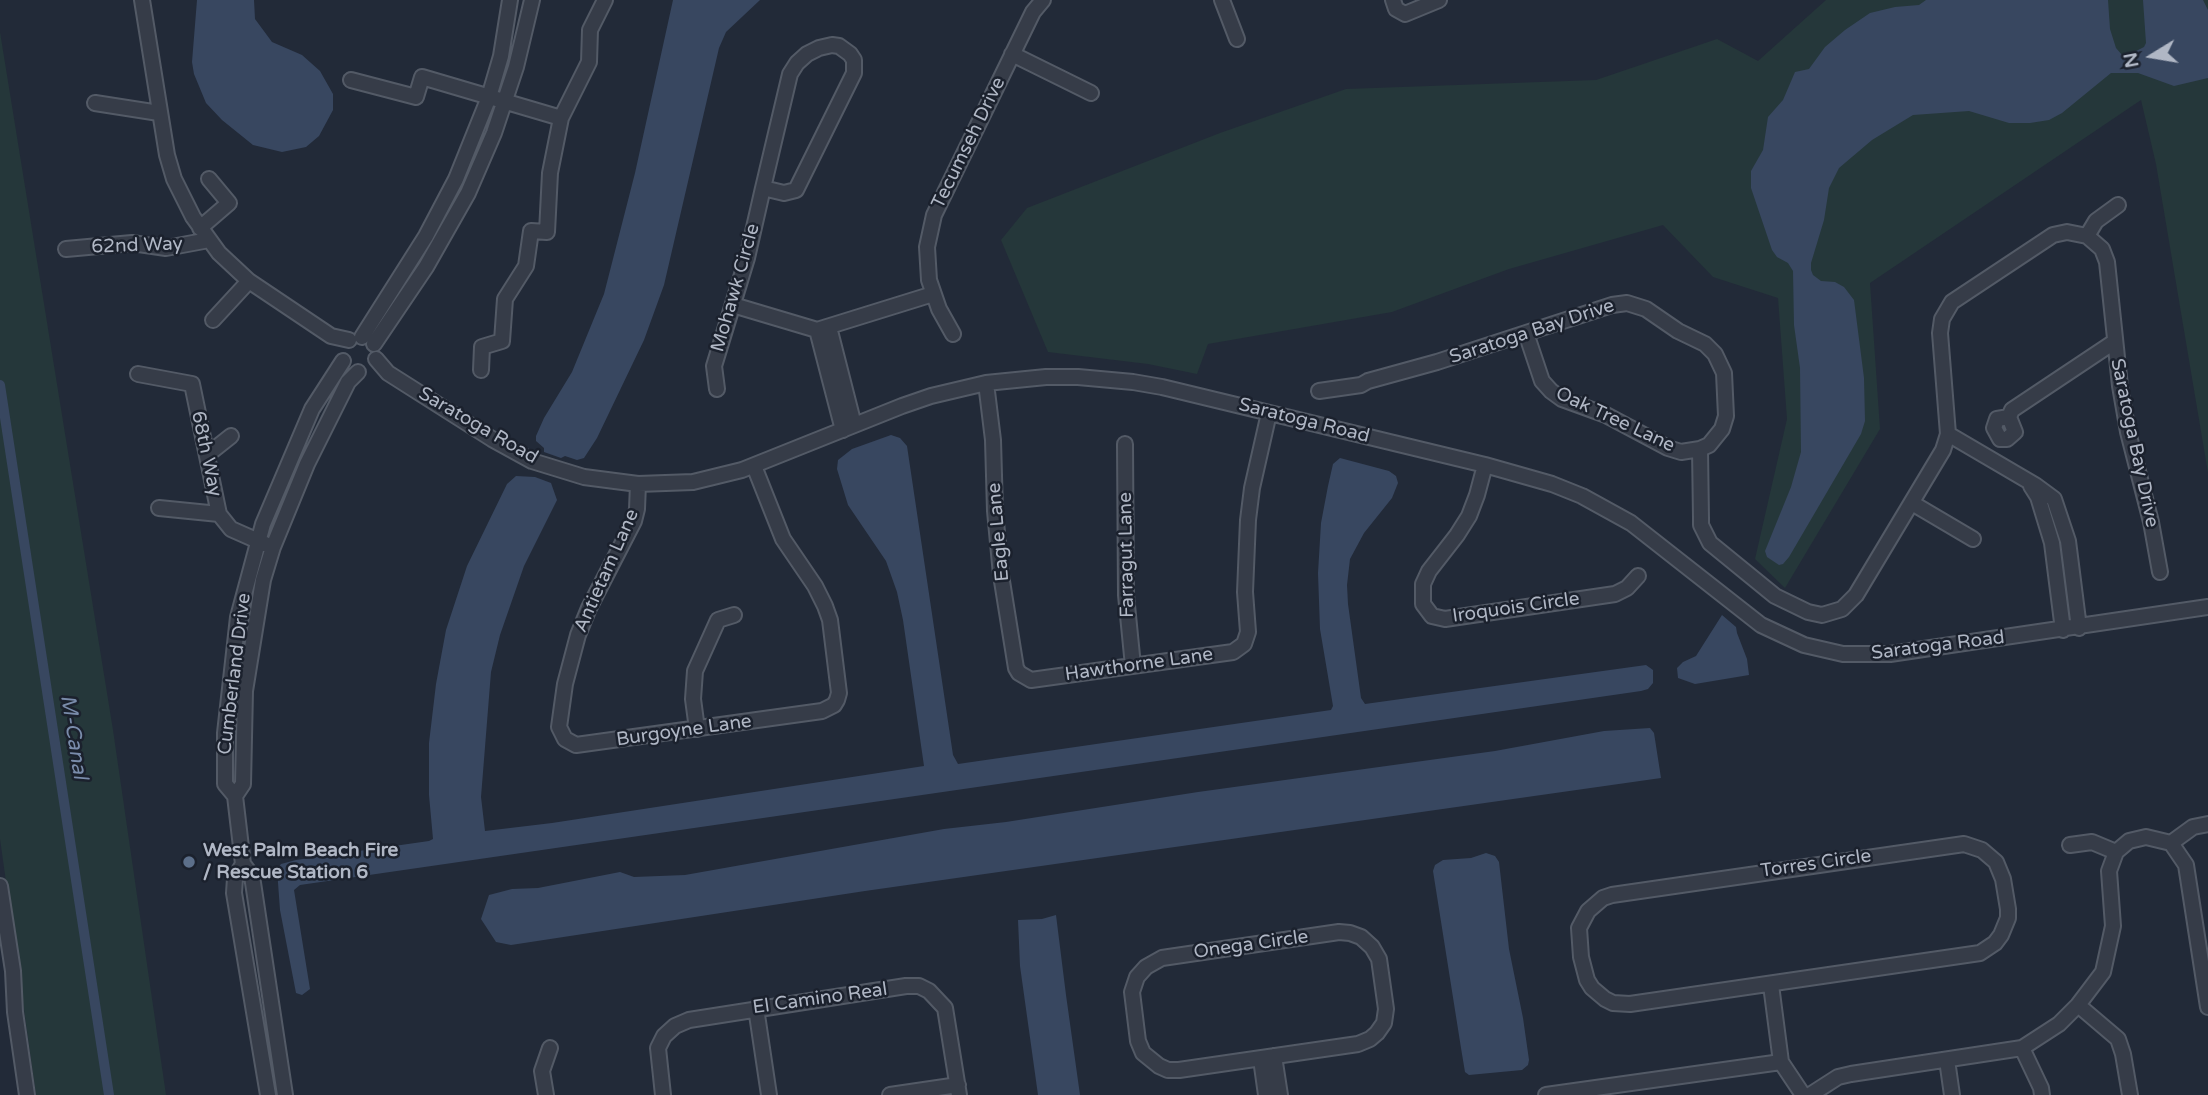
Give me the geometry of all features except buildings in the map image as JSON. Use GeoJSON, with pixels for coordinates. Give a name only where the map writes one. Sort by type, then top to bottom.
{"type":"FeatureCollection","features":[{"type":"Feature","properties":{"kind":"street","name":"Saratoga Road"},"geometry":{"type":"LineString","coordinates":[[142,0],[167,155],[174,179],[204,234],[249,281],[388,373],[500,444],[532,460],[584,477],[638,484],[693,482],[754,466],[932,396],[986,383],[1046,377],[1101,378],[1162,387],[1485,465],[1552,484],[1607,509],[1655,540],[1760,625],[1812,647],[1843,653],[1890,654],[2208,607]]}},
{"type":"Feature","properties":{"kind":"street","name":"Cumberland Drive"},"geometry":{"type":"LineString","coordinates":[[285,1095],[252,876],[243,864],[235,796],[225,784],[226,723],[237,617],[271,502],[312,409],[359,354],[453,221],[494,133],[501,56],[510,0]]}},
{"type":"Feature","properties":{"kind":"street","name":"Cumberland Drive"},"geometry":{"type":"LineString","coordinates":[[496,99],[516,67],[531,0]]}},
{"type":"Feature","properties":{"kind":"street"},"geometry":{"type":"LineString","coordinates":[[481,370],[482,347],[502,341],[505,299],[526,266],[531,231],[547,232],[550,173],[561,118],[589,62],[590,30],[605,0]]}},
{"type":"Feature","properties":{"kind":"street","name":"Tecumseh Drive"},"geometry":{"type":"LineString","coordinates":[[953,334],[933,294],[927,264],[927,247],[934,215],[1033,12],[1043,0]]}},
{"type":"Feature","properties":{"kind":"street"},"geometry":{"type":"LineString","coordinates":[[1222,0],[1237,39]]}},
{"type":"Feature","properties":{"kind":"street"},"geometry":{"type":"LineString","coordinates":[[1393,0],[1396,9],[1405,14],[1438,0]]}},
{"type":"Feature","properties":{"kind":"street","name":"Mohawk Circle"},"geometry":{"type":"LineString","coordinates":[[717,389],[714,366],[733,305],[763,188],[785,86],[793,68],[802,58],[819,48],[832,45],[845,49],[854,60],[854,73],[800,185],[790,193],[763,188]]}},
{"type":"Feature","properties":{"kind":"street"},"geometry":{"type":"LineString","coordinates":[[1012,54],[1091,93]]}},
{"type":"Feature","properties":{"kind":"street"},"geometry":{"type":"LineString","coordinates":[[352,80],[416,97],[422,78],[561,118]]}},
{"type":"Feature","properties":{"kind":"street"},"geometry":{"type":"LineString","coordinates":[[95,103],[159,113]]}},
{"type":"Feature","properties":{"kind":"street"},"geometry":{"type":"LineString","coordinates":[[204,234],[229,203],[209,179]]}},
{"type":"Feature","properties":{"kind":"street"},"geometry":{"type":"LineString","coordinates":[[1700,449],[1701,526],[1710,543],[1763,588],[1788,603],[1815,614],[1836,612],[1853,600],[1943,450],[1948,434],[1940,333],[1942,319],[1948,307],[1958,297],[2053,234],[2067,232],[2087,236],[2096,221],[2118,205]]}},
{"type":"Feature","properties":{"kind":"street","name":"62nd Way"},"geometry":{"type":"LineString","coordinates":[[66,249],[132,243],[166,248],[204,234]]}},
{"type":"Feature","properties":{"kind":"street","name":"Saratoga Bay Drive"},"geometry":{"type":"LineString","coordinates":[[2087,236],[2102,249],[2107,262],[2114,342],[2128,432],[2151,522],[2160,572]]}},
{"type":"Feature","properties":{"kind":"street"},"geometry":{"type":"LineString","coordinates":[[214,320],[249,281]]}},
{"type":"Feature","properties":{"kind":"street"},"geometry":{"type":"LineString","coordinates":[[733,305],[823,329],[933,294]]}},
{"type":"Feature","properties":{"kind":"street","name":"Saratoga Bay Drive"},"geometry":{"type":"LineString","coordinates":[[1319,391],[1362,385],[1612,305],[1626,303],[1646,309],[1678,331],[1705,344],[1722,366],[1726,416],[1719,435],[1700,449]]}},
{"type":"Feature","properties":{"kind":"street"},"geometry":{"type":"LineString","coordinates":[[823,329],[849,428]]}},
{"type":"Feature","properties":{"kind":"street","name":"Oak Tree Lane"},"geometry":{"type":"LineString","coordinates":[[1526,333],[1542,381],[1556,396],[1606,415],[1675,450],[1688,452],[1700,449]]}},
{"type":"Feature","properties":{"kind":"street"},"geometry":{"type":"LineString","coordinates":[[2009,417],[2012,410],[2114,342]]}},
{"type":"Feature","properties":{"kind":"street","name":"Cumberland Drive"},"geometry":{"type":"LineString","coordinates":[[235,796],[243,784],[245,691],[263,580],[273,547],[322,430],[348,382],[359,354]]}},
{"type":"Feature","properties":{"kind":"street","name":"68th Way"},"geometry":{"type":"LineString","coordinates":[[138,374],[192,384],[219,514],[231,529],[273,547]]}},
{"type":"Feature","properties":{"kind":"street","name":"Eagle Lane"},"geometry":{"type":"LineString","coordinates":[[986,383],[993,440],[995,511],[1001,575],[1016,668],[1025,677]]}},
{"type":"Feature","properties":{"kind":"street","name":"Hawthorne Lane"},"geometry":{"type":"LineString","coordinates":[[1025,677],[1038,680],[1239,649],[1247,638],[1245,552],[1252,488],[1269,413]]}},
{"type":"Feature","properties":{"kind":"street"},"geometry":{"type":"LineString","coordinates":[[1948,434],[2054,499],[2068,541],[2079,628]]}},
{"type":"Feature","properties":{"kind":"street"},"geometry":{"type":"LineString","coordinates":[[207,455],[231,436]]}},
{"type":"Feature","properties":{"kind":"street","name":"Farragut Lane"},"geometry":{"type":"LineString","coordinates":[[1125,444],[1126,595],[1133,666]]}},
{"type":"Feature","properties":{"kind":"street","name":"Iroquois Circle"},"geometry":{"type":"LineString","coordinates":[[1485,465],[1469,516],[1429,570],[1423,584],[1423,604],[1432,616],[1445,619],[1615,594],[1627,589],[1638,576]]}},
{"type":"Feature","properties":{"kind":"street","name":"Burgoyne Lane"},"geometry":{"type":"LineString","coordinates":[[565,739],[583,746],[805,713],[828,709],[834,705],[839,693],[830,620],[816,586],[783,539],[754,466]]}},
{"type":"Feature","properties":{"kind":"street"},"geometry":{"type":"LineString","coordinates":[[2028,482],[2038,497],[2050,534],[2063,630]]}},
{"type":"Feature","properties":{"kind":"street","name":"Antietam Lane"},"geometry":{"type":"LineString","coordinates":[[565,739],[561,733],[560,720],[572,656],[589,608],[634,521],[639,496],[638,484]]}},
{"type":"Feature","properties":{"kind":"street"},"geometry":{"type":"LineString","coordinates":[[1912,503],[1973,539]]}},
{"type":"Feature","properties":{"kind":"street"},"geometry":{"type":"LineString","coordinates":[[159,508],[219,514]]}},
{"type":"Feature","properties":{"kind":"street"},"geometry":{"type":"LineString","coordinates":[[697,729],[693,699],[695,671],[718,620],[734,615]]}},
{"type":"Feature","properties":{"kind":"street"},"geometry":{"type":"LineString","coordinates":[[2171,843],[2193,827],[2208,824]]}},
{"type":"Feature","properties":{"kind":"street"},"geometry":{"type":"LineString","coordinates":[[1810,1095],[1838,1077],[2022,1048],[2059,1024],[2078,1005],[2103,972],[2113,926],[2109,871],[2116,852],[2129,841],[2146,837],[2171,843],[2186,865],[2208,1007]]}},
{"type":"Feature","properties":{"kind":"street"},"geometry":{"type":"LineString","coordinates":[[2070,845],[2092,842],[2116,852]]}},
{"type":"Feature","properties":{"kind":"street","name":"Torres Circle"},"geometry":{"type":"LineString","coordinates":[[1955,845],[1973,846],[1989,855],[2000,870],[2008,918],[2001,935],[1980,953],[1771,985],[1630,1004],[1613,1003],[1598,994],[1587,980],[1581,957],[1579,928],[1595,904],[1612,895],[1916,850],[1955,845]]}},
{"type":"Feature","properties":{"kind":"street","name":"Cumberland Drive"},"geometry":{"type":"LineString","coordinates":[[243,864],[235,878],[234,893],[268,1095]]}},
{"type":"Feature","properties":{"kind":"street"},"geometry":{"type":"LineString","coordinates":[[0,886],[5,957],[27,1095]]}},
{"type":"Feature","properties":{"kind":"street","name":"Onega Circle"},"geometry":{"type":"LineString","coordinates":[[1339,932],[1361,937],[1379,959],[1387,1009],[1384,1023],[1377,1033],[1358,1044],[1268,1058],[1179,1070],[1168,1070],[1159,1066],[1143,1053],[1138,1041],[1132,992],[1137,977],[1146,967],[1162,958],[1339,932]]}},
{"type":"Feature","properties":{"kind":"street"},"geometry":{"type":"LineString","coordinates":[[1771,985],[1781,1062],[1803,1095]]}},
{"type":"Feature","properties":{"kind":"street","name":"El Camino Real"},"geometry":{"type":"LineString","coordinates":[[663,1095],[658,1048],[664,1036],[674,1026],[689,1020],[756,1008],[906,986],[919,986],[929,991],[945,1008],[959,1090]]}},
{"type":"Feature","properties":{"kind":"street"},"geometry":{"type":"LineString","coordinates":[[2078,1005],[2118,1039],[2130,1095]]}},
{"type":"Feature","properties":{"kind":"street"},"geometry":{"type":"LineString","coordinates":[[756,1008],[769,1095]]}},
{"type":"Feature","properties":{"kind":"street"},"geometry":{"type":"LineString","coordinates":[[547,1095],[542,1071],[550,1048]]}},
{"type":"Feature","properties":{"kind":"street"},"geometry":{"type":"LineString","coordinates":[[2022,1048],[2042,1095]]}},
{"type":"Feature","properties":{"kind":"street"},"geometry":{"type":"LineString","coordinates":[[1266,1095],[1268,1058]]}},
{"type":"Feature","properties":{"kind":"street"},"geometry":{"type":"LineString","coordinates":[[1268,1058],[1280,1095]]}},
{"type":"Feature","properties":{"kind":"street"},"geometry":{"type":"LineString","coordinates":[[1947,1060],[1952,1095]]}},
{"type":"Feature","properties":{"kind":"street"},"geometry":{"type":"LineString","coordinates":[[1546,1095],[1781,1062]]}},
{"type":"Feature","properties":{"kind":"street"},"geometry":{"type":"LineString","coordinates":[[890,1095],[959,1090]]}},
{"type":"Feature","properties":{"kind":"shaded area"},"geometry":{"type":"Polygon","coordinates":[[[1826,0],[2208,0],[2208,473],[2156,164],[2141,100],[1870,283],[1880,429],[1785,588],[1755,559],[1787,419],[1778,298],[1713,277],[1663,225],[1509,269],[1392,312],[1208,344],[1197,374],[1148,364],[1048,352],[1001,240],[1027,208],[1220,133],[1346,89],[1596,80],[1717,39],[1758,61],[1826,0]]]}},
{"type":"Feature","properties":{"kind":"shaded area"},"geometry":{"type":"Polygon","coordinates":[[[0,32],[113,730],[166,1095],[36,1095],[0,839],[0,32]]]}},
{"type":"Feature","properties":{"kind":"water"},"geometry":{"type":"Polygon","coordinates":[[[197,0],[254,0],[255,19],[272,42],[302,55],[320,71],[333,94],[333,110],[319,136],[306,147],[282,152],[253,145],[206,103],[192,62],[197,0]]]}},
{"type":"Feature","properties":{"kind":"water"},"geometry":{"type":"Polygon","coordinates":[[[673,0],[760,0],[726,32],[719,48],[664,285],[644,340],[597,438],[584,458],[561,458],[544,452],[544,448],[536,441],[536,436],[572,372],[604,294],[635,173],[673,0]]]}},
{"type":"Feature","properties":{"kind":"water"},"geometry":{"type":"Polygon","coordinates":[[[1926,0],[2108,0],[2110,29],[2116,48],[2122,55],[2144,47],[2146,43],[2143,0],[2203,0],[2208,10],[2208,78],[2174,86],[2138,73],[2111,73],[2062,113],[2049,120],[2030,123],[2009,123],[1969,111],[1913,115],[1872,140],[1839,168],[1829,188],[1811,270],[1821,281],[1835,282],[1844,287],[1854,300],[1864,378],[1865,421],[1861,434],[1789,557],[1779,565],[1767,557],[1765,551],[1791,487],[1801,452],[1800,368],[1794,325],[1793,271],[1788,263],[1777,257],[1772,250],[1751,188],[1751,171],[1763,150],[1768,117],[1783,100],[1795,72],[1809,69],[1825,47],[1870,13],[1919,5],[1926,0]]]}},
{"type":"Feature","properties":{"kind":"water"},"geometry":{"type":"Polygon","coordinates":[[[891,435],[900,438],[907,446],[953,755],[958,764],[1331,710],[1333,706],[1320,629],[1318,573],[1321,523],[1328,486],[1333,464],[1340,458],[1389,471],[1396,476],[1398,483],[1392,498],[1364,533],[1350,559],[1348,604],[1361,698],[1365,704],[1646,665],[1653,670],[1653,683],[1648,689],[1641,691],[300,885],[294,890],[310,989],[302,995],[296,993],[280,910],[277,869],[281,864],[296,860],[433,839],[429,795],[429,743],[446,630],[467,566],[507,484],[516,476],[535,477],[551,483],[557,500],[524,566],[500,635],[491,672],[481,797],[485,831],[924,766],[897,592],[886,561],[848,505],[837,469],[838,460],[852,449],[891,435]]]}},
{"type":"Feature","properties":{"kind":"water"},"geometry":{"type":"Polygon","coordinates":[[[1722,615],[1736,627],[1747,659],[1749,675],[1695,684],[1678,678],[1677,668],[1696,656],[1722,615]]]}},
{"type":"Feature","properties":{"kind":"water"},"geometry":{"type":"Polygon","coordinates":[[[1650,728],[1654,733],[1661,778],[865,891],[511,945],[496,942],[481,919],[489,895],[512,889],[538,888],[620,872],[634,877],[685,875],[944,829],[1495,751],[1604,731],[1650,728]]]}},
{"type":"Feature","properties":{"kind":"water"},"geometry":{"type":"Polygon","coordinates":[[[1486,853],[1495,856],[1499,862],[1509,949],[1529,1060],[1522,1070],[1469,1075],[1465,1072],[1433,871],[1435,865],[1443,860],[1471,858],[1486,853]]]}},
{"type":"Feature","properties":{"kind":"water"},"geometry":{"type":"Polygon","coordinates":[[[1056,915],[1080,1095],[1038,1095],[1020,966],[1018,920],[1042,919],[1056,915]]]}},
{"type":"Feature","properties":{"kind":"waterway","name":"M-Canal"},"geometry":{"type":"LineString","coordinates":[[0,385],[109,1095]]}},
{"type":"Feature","properties":{"kind":"place","name":"West Palm Beach Fire / Rescue Station 6"},"geometry":{"type":"Point","coordinates":[189,862]}}]}
